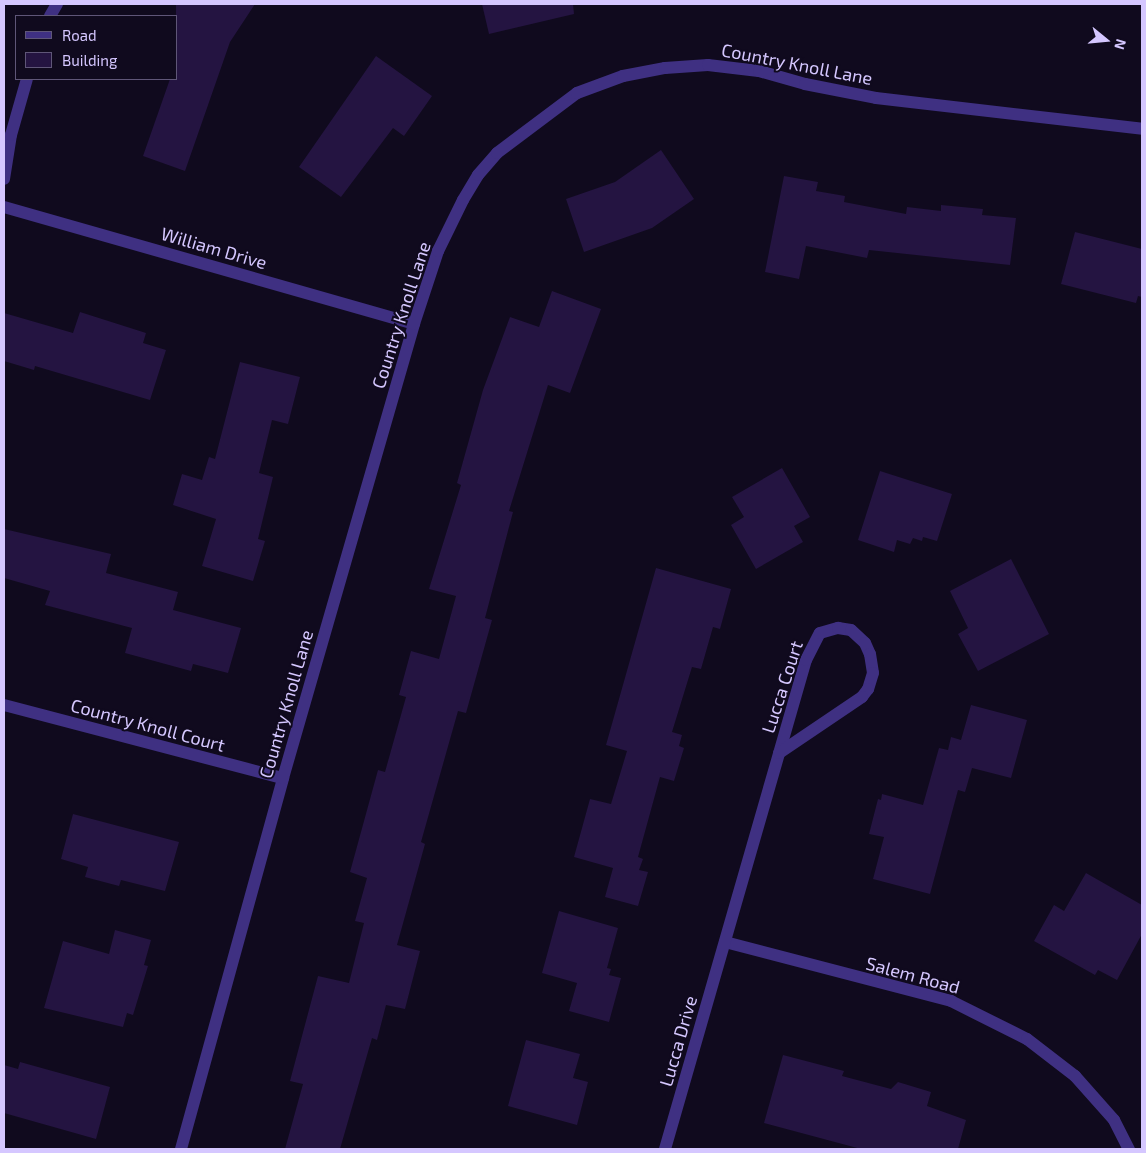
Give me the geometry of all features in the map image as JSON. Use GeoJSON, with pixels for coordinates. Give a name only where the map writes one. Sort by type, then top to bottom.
{"type":"FeatureCollection","features":[{"type":"Feature","properties":{"kind":"street"},"geometry":{"type":"LineString","coordinates":[[51,15],[57,4]]}},
{"type":"Feature","properties":{"kind":"street","name":"Country Knoll Lane"},"geometry":{"type":"LineString","coordinates":[[181,1149],[283,778],[414,324],[438,252],[478,175],[497,153],[578,93],[623,76],[665,68],[708,65],[759,70],[805,84],[876,98],[1142,129]]}},
{"type":"Feature","properties":{"kind":"street"},"geometry":{"type":"LineString","coordinates":[[4,179],[11,135],[27,80]]}},
{"type":"Feature","properties":{"kind":"street","name":"William Drive"},"geometry":{"type":"LineString","coordinates":[[4,207],[414,324]]}},
{"type":"Feature","properties":{"kind":"street","name":"Lucca Court"},"geometry":{"type":"LineString","coordinates":[[725,942],[779,752],[813,641],[828,629],[851,630],[865,643],[870,654],[873,672],[868,689],[862,697],[779,752]]}},
{"type":"Feature","properties":{"kind":"street","name":"Country Knoll Court"},"geometry":{"type":"LineString","coordinates":[[4,705],[283,778]]}},
{"type":"Feature","properties":{"kind":"street","name":"Lucca Drive"},"geometry":{"type":"LineString","coordinates":[[665,1149],[725,942]]}},
{"type":"Feature","properties":{"kind":"street","name":"Salem Road"},"geometry":{"type":"LineString","coordinates":[[725,942],[950,1001],[1027,1039],[1075,1076],[1114,1120],[1129,1149]]}},
{"type":"Feature","properties":{"kind":"building"},"geometry":{"type":"Polygon","coordinates":[[[176,4],[255,4],[230,42],[185,171],[143,156],[170,80],[178,80],[178,15],[176,15],[176,4]]]}},
{"type":"Feature","properties":{"kind":"building"},"geometry":{"type":"Polygon","coordinates":[[[482,4],[573,4],[574,14],[489,34],[482,4]]]}},
{"type":"Feature","properties":{"kind":"building"},"geometry":{"type":"Polygon","coordinates":[[[376,56],[432,96],[404,136],[393,128],[341,197],[299,167],[376,56]]]}},
{"type":"Feature","properties":{"kind":"building"},"geometry":{"type":"Polygon","coordinates":[[[661,150],[694,199],[652,228],[584,252],[566,199],[615,182],[661,150]]]}},
{"type":"Feature","properties":{"kind":"building"},"geometry":{"type":"Polygon","coordinates":[[[784,176],[818,182],[816,191],[845,196],[844,202],[906,214],[907,207],[941,211],[941,205],[983,209],[982,215],[1016,218],[1010,265],[869,250],[867,258],[806,246],[799,279],[765,272],[784,176]]]}},
{"type":"Feature","properties":{"kind":"building"},"geometry":{"type":"Polygon","coordinates":[[[1075,232],[1142,249],[1142,297],[1138,296],[1136,303],[1061,284],[1075,232]]]}},
{"type":"Feature","properties":{"kind":"building"},"geometry":{"type":"Polygon","coordinates":[[[552,291],[601,309],[570,393],[548,385],[509,511],[513,512],[485,618],[492,620],[466,713],[458,711],[421,842],[425,844],[397,945],[420,951],[405,1009],[386,1005],[377,1040],[372,1038],[340,1149],[285,1149],[303,1084],[290,1081],[318,976],[349,983],[364,923],[355,921],[367,878],[350,872],[378,770],[385,772],[406,697],[399,695],[411,651],[439,659],[456,596],[429,589],[461,485],[457,483],[483,390],[510,317],[539,327],[552,291]]]}},
{"type":"Feature","properties":{"kind":"building"},"geometry":{"type":"Polygon","coordinates":[[[80,312],[146,333],[143,343],[166,350],[150,400],[35,366],[34,370],[4,361],[4,313],[73,333],[80,312]]]}},
{"type":"Feature","properties":{"kind":"building"},"geometry":{"type":"Polygon","coordinates":[[[240,362],[300,377],[288,424],[272,420],[259,473],[273,477],[258,539],[265,541],[253,581],[202,566],[216,519],[173,505],[182,474],[202,480],[209,457],[215,459],[240,362]]]}},
{"type":"Feature","properties":{"kind":"building"},"geometry":{"type":"Polygon","coordinates":[[[782,468],[810,517],[794,526],[803,542],[756,569],[731,525],[744,517],[732,497],[782,468]]]}},
{"type":"Feature","properties":{"kind":"building"},"geometry":{"type":"Polygon","coordinates":[[[880,471],[952,494],[937,541],[923,537],[922,541],[913,538],[910,544],[897,540],[894,552],[858,540],[880,471]]]}},
{"type":"Feature","properties":{"kind":"building"},"geometry":{"type":"Polygon","coordinates":[[[4,529],[111,554],[106,573],[178,592],[173,610],[241,628],[228,673],[193,664],[191,671],[125,653],[132,628],[45,605],[50,591],[4,578],[4,529]]]}},
{"type":"Feature","properties":{"kind":"building"},"geometry":{"type":"Polygon","coordinates":[[[1011,559],[1049,634],[978,671],[958,634],[968,628],[950,591],[1011,559]]]}},
{"type":"Feature","properties":{"kind":"building"},"geometry":{"type":"Polygon","coordinates":[[[656,568],[731,589],[720,629],[713,627],[701,669],[692,667],[672,732],[682,735],[679,746],[684,748],[674,781],[660,777],[638,857],[643,859],[639,870],[648,872],[638,906],[605,897],[613,868],[574,857],[590,799],[611,804],[627,751],[606,745],[656,568]]]}},
{"type":"Feature","properties":{"kind":"building"},"geometry":{"type":"Polygon","coordinates":[[[971,705],[1027,720],[1011,778],[972,768],[965,792],[958,790],[930,894],[873,879],[884,837],[869,834],[878,799],[881,800],[882,794],[923,805],[939,748],[948,750],[951,737],[961,740],[971,705]]]}},
{"type":"Feature","properties":{"kind":"building"},"geometry":{"type":"Polygon","coordinates":[[[73,814],[179,842],[165,891],[121,880],[119,886],[85,877],[88,867],[61,859],[73,814]]]}},
{"type":"Feature","properties":{"kind":"building"},"geometry":{"type":"Polygon","coordinates":[[[1086,873],[1142,905],[1142,934],[1117,980],[1098,970],[1095,975],[1034,941],[1054,905],[1064,911],[1086,873]]]}},
{"type":"Feature","properties":{"kind":"building"},"geometry":{"type":"Polygon","coordinates":[[[559,911],[618,928],[607,968],[611,969],[609,975],[621,978],[609,1022],[569,1011],[577,983],[542,973],[559,911]]]}},
{"type":"Feature","properties":{"kind":"building"},"geometry":{"type":"Polygon","coordinates":[[[115,930],[151,940],[144,965],[148,966],[133,1015],[127,1013],[123,1027],[44,1008],[63,941],[109,954],[115,930]]]}},
{"type":"Feature","properties":{"kind":"building"},"geometry":{"type":"Polygon","coordinates":[[[526,1040],[580,1054],[573,1078],[588,1082],[577,1125],[508,1106],[526,1040]]]}},
{"type":"Feature","properties":{"kind":"building"},"geometry":{"type":"Polygon","coordinates":[[[783,1055],[844,1071],[842,1076],[891,1089],[898,1082],[931,1092],[927,1106],[966,1120],[958,1149],[861,1149],[764,1123],[783,1055]]]}},
{"type":"Feature","properties":{"kind":"building"},"geometry":{"type":"Polygon","coordinates":[[[20,1062],[110,1087],[96,1139],[4,1113],[4,1065],[18,1069],[20,1062]]]}}]}
